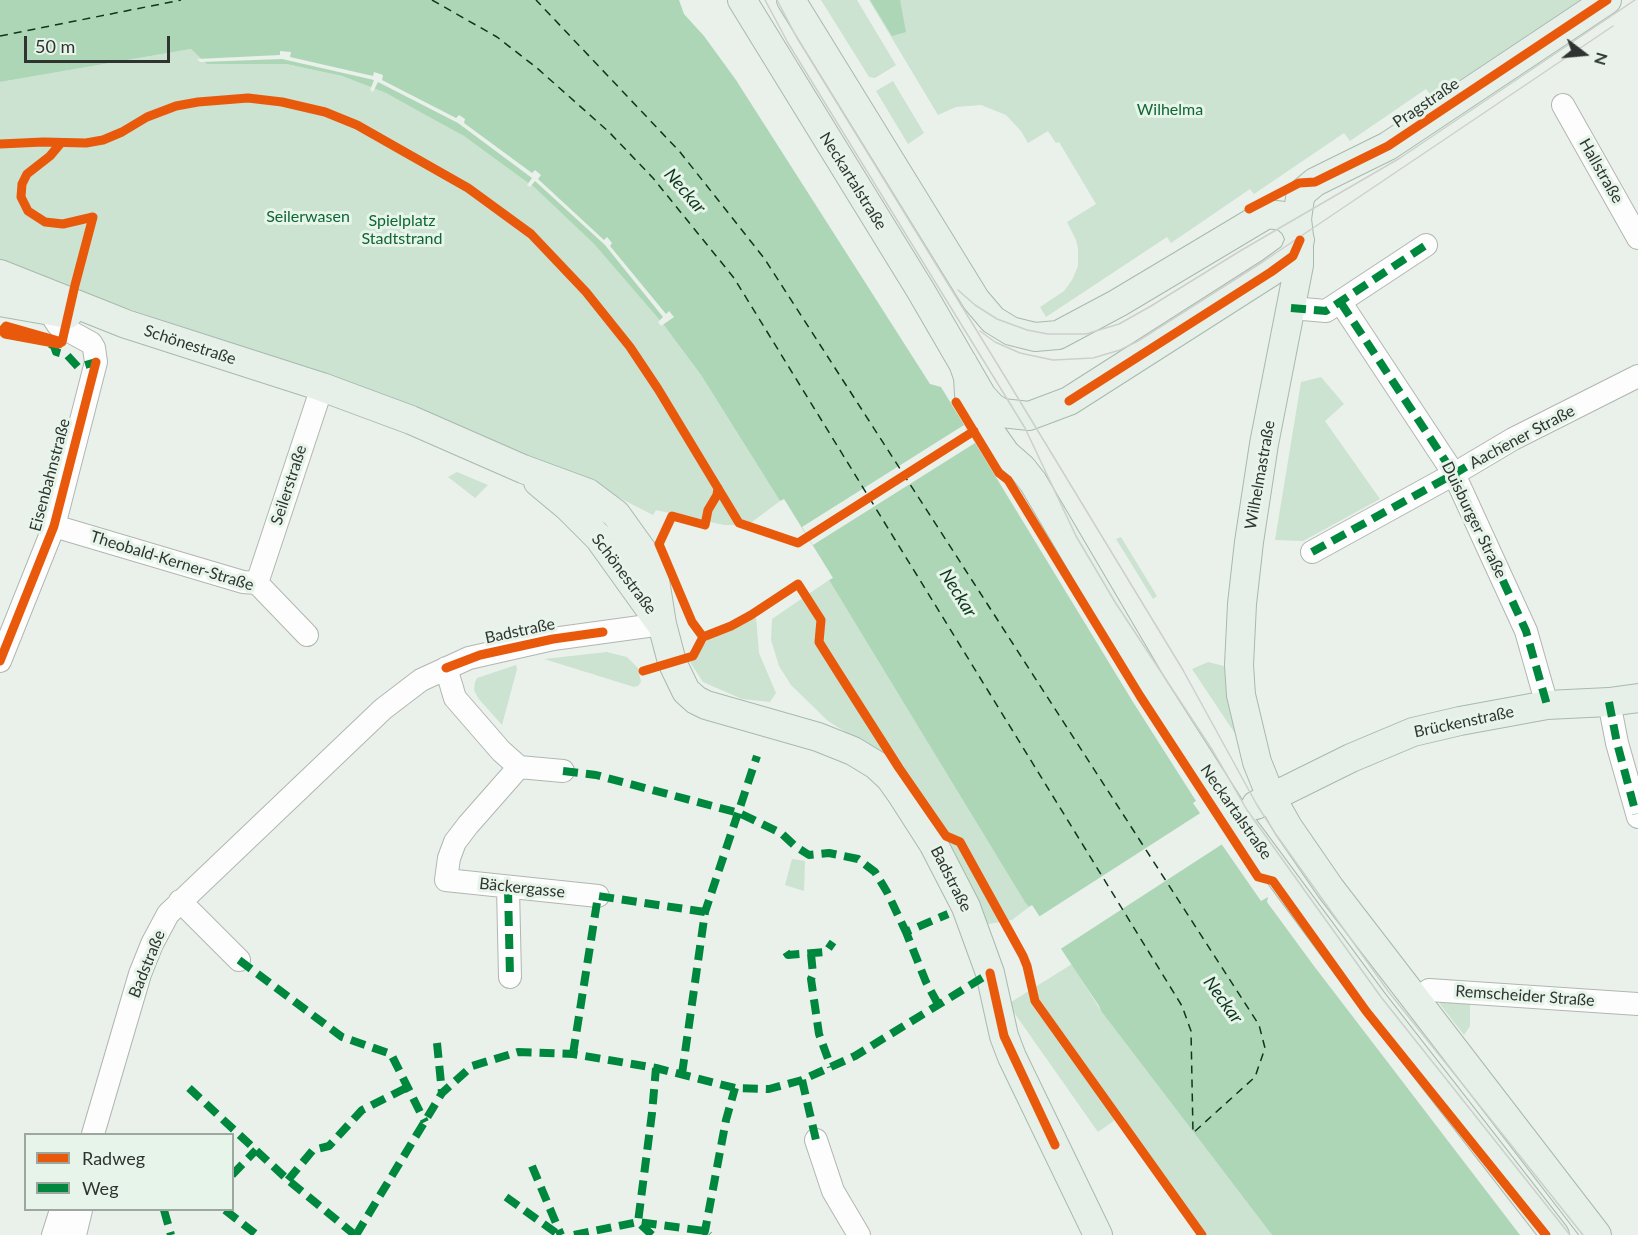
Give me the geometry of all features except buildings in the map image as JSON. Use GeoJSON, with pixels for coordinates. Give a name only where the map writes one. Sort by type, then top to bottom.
{"type":"FeatureCollection","features":[{"type":"Feature","properties":{"kind":"main road","name":"Neckartalstraße"},"geometry":{"type":"LineString","coordinates":[[742,0],[921,291],[982,396],[992,407],[1004,414],[1029,416],[1069,401],[1288,260],[1296,251],[1299,238]]}},
{"type":"Feature","properties":{"kind":"main road","name":"Pragstraße"},"geometry":{"type":"LineString","coordinates":[[791,0],[953,263],[986,312],[993,320],[1025,336],[1043,337],[1063,333],[1118,303],[1231,234],[1249,209],[1299,183],[1315,182]]}},
{"type":"Feature","properties":{"kind":"main road","name":"Pragstraße"},"geometry":{"type":"LineString","coordinates":[[1299,238],[1297,219],[1300,198],[1303,192],[1315,182],[1388,146],[1608,0]]}},
{"type":"Feature","properties":{"kind":"main road"},"geometry":{"type":"LineString","coordinates":[[1231,234],[1272,214],[1284,216],[1290,220],[1297,229],[1299,238]]}},
{"type":"Feature","properties":{"kind":"main road","name":"Wilhelmastraße"},"geometry":{"type":"LineString","coordinates":[[1251,807],[1257,762],[1241,695],[1239,665],[1242,604],[1264,444],[1299,265],[1299,238]]}},
{"type":"Feature","properties":{"kind":"main road","name":"Schönestraße"},"geometry":{"type":"LineString","coordinates":[[0,274],[126,324],[322,387],[411,420],[523,469],[588,494],[616,514],[643,549],[652,568],[662,624]]}},
{"type":"Feature","properties":{"kind":"main road","name":"Schönestraße"},"geometry":{"type":"LineString","coordinates":[[0,302],[126,324]]}},
{"type":"Feature","properties":{"kind":"main road","name":"Neckartalstraße"},"geometry":{"type":"LineString","coordinates":[[963,363],[968,377],[972,406],[1006,454],[1033,482],[1154,688],[1251,807],[1372,1000],[1555,1235]]}},
{"type":"Feature","properties":{"kind":"main road","name":"Schönestraße"},"geometry":{"type":"LineString","coordinates":[[523,469],[568,507],[599,538],[662,624]]}},
{"type":"Feature","properties":{"kind":"main road","name":"Badstraße"},"geometry":{"type":"LineString","coordinates":[[662,624],[678,675],[686,691],[696,700],[841,745],[876,765],[890,778],[934,845],[966,907],[990,973],[1002,1026],[1012,1057],[1098,1235]]}},
{"type":"Feature","properties":{"kind":"main road","name":"Brückenstraße"},"geometry":{"type":"LineString","coordinates":[[1251,807],[1351,758],[1413,732],[1547,705],[1638,698]]}},
{"type":"Feature","properties":{"kind":"main road","name":"Neckartalstraße"},"geometry":{"type":"LineString","coordinates":[[1251,807],[1288,827],[1330,888],[1597,1235]]}},
{"type":"Feature","properties":{"kind":"street","name":"Hallstraße"},"geometry":{"type":"LineString","coordinates":[[1563,105],[1638,238]]}},
{"type":"Feature","properties":{"kind":"street"},"geometry":{"type":"LineString","coordinates":[[1291,308],[1326,311],[1426,245]]}},
{"type":"Feature","properties":{"kind":"street","name":"Duisburger Straße"},"geometry":{"type":"LineString","coordinates":[[1341,303],[1454,474],[1526,631],[1547,705]]}},
{"type":"Feature","properties":{"kind":"street","name":"Eisenbahnstraße"},"geometry":{"type":"LineString","coordinates":[[0,661],[54,526],[96,362],[91,343],[58,326],[48,310]]}},
{"type":"Feature","properties":{"kind":"street","name":"Aachener Straße"},"geometry":{"type":"LineString","coordinates":[[1312,552],[1513,439],[1638,376]]}},
{"type":"Feature","properties":{"kind":"street","name":"Seilerstraße"},"geometry":{"type":"LineString","coordinates":[[257,583],[322,387]]}},
{"type":"Feature","properties":{"kind":"street","name":"Theobald-Kerner-Straße"},"geometry":{"type":"LineString","coordinates":[[54,526],[243,582],[257,583],[307,635]]}},
{"type":"Feature","properties":{"kind":"street","name":"Badstraße"},"geometry":{"type":"LineString","coordinates":[[96,1124],[146,959],[168,914],[383,708],[411,687],[470,658],[553,639],[662,624]]}},
{"type":"Feature","properties":{"kind":"street"},"geometry":{"type":"LineString","coordinates":[[446,668],[455,698],[519,768],[563,771]]}},
{"type":"Feature","properties":{"kind":"street"},"geometry":{"type":"LineString","coordinates":[[1609,702],[1617,743],[1638,817]]}},
{"type":"Feature","properties":{"kind":"street","name":"Bäckergasse"},"geometry":{"type":"LineString","coordinates":[[519,768],[455,842],[449,858],[446,880],[598,896]]}},
{"type":"Feature","properties":{"kind":"street"},"geometry":{"type":"LineString","coordinates":[[508,888],[510,977]]}},
{"type":"Feature","properties":{"kind":"street"},"geometry":{"type":"LineString","coordinates":[[180,901],[238,960]]}},
{"type":"Feature","properties":{"kind":"street","name":"Remscheider Straße"},"geometry":{"type":"LineString","coordinates":[[1416,999],[1430,990],[1638,1004]]}},
{"type":"Feature","properties":{"kind":"street"},"geometry":{"type":"LineString","coordinates":[[816,1140],[833,1191],[859,1235]]}},
{"type":"Feature","properties":{"kind":"street"},"geometry":{"type":"LineString","coordinates":[[53,1235],[60,1211]]}},
{"type":"Feature","properties":{"kind":"street"},"geometry":{"type":"LineString","coordinates":[[75,1235],[81,1211]]}},
{"type":"Feature","properties":{"kind":"green space"},"geometry":{"type":"Polygon","coordinates":[[[821,0],[857,0],[896,65],[875,78],[869,77],[821,0]]]}},
{"type":"Feature","properties":{"kind":"green space","name":"Wilhelma"},"geometry":{"type":"Polygon","coordinates":[[[869,0],[1580,0],[1433,98],[1426,89],[1350,141],[1344,133],[1254,194],[1250,189],[1171,243],[1167,237],[1046,317],[1040,307],[1064,291],[1078,266],[1076,240],[1067,222],[1096,204],[1059,142],[1056,143],[1048,131],[1028,143],[1021,131],[1006,115],[981,105],[956,107],[938,115],[869,0]]]}},
{"type":"Feature","properties":{"kind":"green space","name":"Seilerwasen"},"geometry":{"type":"Polygon","coordinates":[[[191,49],[251,63],[286,64],[342,76],[386,93],[425,113],[464,136],[513,170],[594,244],[663,324],[701,375],[780,501],[752,522],[736,525],[724,525],[656,510],[653,515],[598,487],[330,376],[46,281],[0,263],[0,82],[191,49]]]}},
{"type":"Feature","properties":{"kind":"green space"},"geometry":{"type":"Polygon","coordinates":[[[893,81],[924,133],[908,144],[876,91],[893,81]]]}},
{"type":"Feature","properties":{"kind":"green space"},"geometry":{"type":"Polygon","coordinates":[[[1321,377],[1344,404],[1325,421],[1380,499],[1303,541],[1275,540],[1301,382],[1321,377]]]}},
{"type":"Feature","properties":{"kind":"green space"},"geometry":{"type":"Polygon","coordinates":[[[457,472],[488,485],[475,498],[448,477],[457,472]]]}},
{"type":"Feature","properties":{"kind":"green space"},"geometry":{"type":"Polygon","coordinates":[[[1121,537],[1157,596],[1153,599],[1116,539],[1121,537]]]}},
{"type":"Feature","properties":{"kind":"green space"},"geometry":{"type":"Polygon","coordinates":[[[829,580],[1029,907],[1012,920],[983,925],[868,746],[828,721],[791,685],[779,666],[771,640],[772,619],[829,580]]]}},
{"type":"Feature","properties":{"kind":"green space"},"geometry":{"type":"Polygon","coordinates":[[[756,617],[759,653],[776,693],[770,702],[742,699],[703,682],[690,662],[709,638],[756,617]]]}},
{"type":"Feature","properties":{"kind":"green space"},"geometry":{"type":"Polygon","coordinates":[[[607,652],[627,657],[638,668],[641,682],[638,686],[634,687],[544,659],[607,652]]]}},
{"type":"Feature","properties":{"kind":"green space"},"geometry":{"type":"Polygon","coordinates":[[[1208,662],[1228,667],[1236,735],[1192,669],[1208,662]]]}},
{"type":"Feature","properties":{"kind":"green space"},"geometry":{"type":"Polygon","coordinates":[[[516,665],[517,669],[502,725],[478,698],[474,690],[475,682],[477,678],[516,665]]]}},
{"type":"Feature","properties":{"kind":"green space"},"geometry":{"type":"Polygon","coordinates":[[[792,859],[805,861],[804,891],[785,885],[792,859]]]}},
{"type":"Feature","properties":{"kind":"green space"},"geometry":{"type":"Polygon","coordinates":[[[1072,964],[1101,1011],[1272,1235],[1198,1235],[1115,1120],[1098,1132],[1008,1004],[1072,964]]]}},
{"type":"Feature","properties":{"kind":"green space"},"geometry":{"type":"Polygon","coordinates":[[[1439,1003],[1470,1003],[1470,1026],[1464,1035],[1439,1003]]]}},
{"type":"Feature","properties":{"kind":"water","name":"Neckar"},"geometry":{"type":"Polygon","coordinates":[[[0,0],[679,0],[684,14],[704,36],[736,80],[930,384],[941,387],[1196,801],[1193,803],[1261,901],[1268,897],[1267,902],[1314,966],[1520,1235],[1272,1235],[1101,1011],[1032,905],[1029,907],[1025,902],[829,580],[833,578],[784,499],[780,501],[701,375],[663,324],[594,244],[534,187],[464,136],[386,93],[342,76],[286,64],[207,64],[191,49],[0,82],[0,0]]]}},
{"type":"Feature","properties":{"kind":"water"},"geometry":{"type":"Polygon","coordinates":[[[870,0],[900,0],[906,32],[892,36],[870,0]]]}},
{"type":"Feature","properties":{"kind":"pier"},"geometry":{"type":"Polygon","coordinates":[[[280,51],[291,52],[290,57],[373,76],[374,72],[383,75],[382,80],[456,118],[459,115],[465,119],[464,123],[532,173],[535,170],[541,175],[538,179],[604,240],[607,237],[612,243],[610,246],[666,314],[669,311],[674,317],[661,326],[658,322],[663,317],[605,245],[535,181],[530,187],[527,185],[532,178],[458,123],[378,82],[373,92],[370,90],[374,80],[282,59],[200,62],[197,59],[280,55],[280,51]]]}},
{"type":"Feature","properties":{"kind":"pier"},"geometry":{"type":"Polygon","coordinates":[[[964,425],[975,443],[813,545],[802,527],[964,425]]]}},
{"type":"Feature","properties":{"kind":"pier"},"geometry":{"type":"Polygon","coordinates":[[[1202,812],[1224,843],[1059,950],[1037,918],[1202,812]]]}},
{"type":"Feature","properties":{"kind":"ferry route"},"geometry":{"type":"LineString","coordinates":[[0,36],[181,0]]}},
{"type":"Feature","properties":{"kind":"ferry route"},"geometry":{"type":"LineString","coordinates":[[432,0],[497,37],[537,68],[609,132],[653,178],[734,278],[1182,1006],[1191,1031],[1193,1133],[1255,1077],[1265,1048],[1259,1025],[764,258],[680,152],[536,0]]}},
{"type":"Feature","properties":{"kind":"tram line"},"geometry":{"type":"LineString","coordinates":[[765,0],[788,43],[1025,428],[1076,536],[1115,602],[1213,751],[1247,810],[1381,997],[1570,1235]]}},
{"type":"Feature","properties":{"kind":"tram line"},"geometry":{"type":"LineString","coordinates":[[777,0],[797,38],[1183,670],[1257,805],[1275,833],[1388,991],[1583,1235]]}},
{"type":"Feature","properties":{"kind":"tram line"},"geometry":{"type":"LineString","coordinates":[[958,290],[975,305],[997,319],[1027,330],[1048,334],[1086,334],[1119,324],[1400,158],[1635,0]]}},
{"type":"Feature","properties":{"kind":"tram line"},"geometry":{"type":"LineString","coordinates":[[980,331],[995,342],[1020,353],[1053,360],[1093,358],[1120,350],[1138,341],[1264,261],[1613,26]]}},
{"type":"Feature","properties":{"kind":"marked path"},"geometry":{"type":"LineString","coordinates":[[1291,308],[1326,311],[1426,245]]}},
{"type":"Feature","properties":{"kind":"marked path"},"geometry":{"type":"LineString","coordinates":[[1341,303],[1454,474],[1526,631],[1547,705]]}},
{"type":"Feature","properties":{"kind":"marked path"},"geometry":{"type":"LineString","coordinates":[[50,344],[54,346],[56,352],[67,355],[78,367],[96,362]]}},
{"type":"Feature","properties":{"kind":"marked path"},"geometry":{"type":"LineString","coordinates":[[1312,552],[1513,439]]}},
{"type":"Feature","properties":{"kind":"marked path"},"geometry":{"type":"LineString","coordinates":[[1609,702],[1617,743],[1636,814]]}},
{"type":"Feature","properties":{"kind":"marked path"},"geometry":{"type":"LineString","coordinates":[[682,1074],[705,912],[757,756]]}},
{"type":"Feature","properties":{"kind":"marked path"},"geometry":{"type":"LineString","coordinates":[[563,771],[596,775],[739,813],[781,833],[809,855],[829,853],[858,859],[875,872],[906,932]]}},
{"type":"Feature","properties":{"kind":"marked path"},"geometry":{"type":"LineString","coordinates":[[508,888],[510,977]]}},
{"type":"Feature","properties":{"kind":"marked path"},"geometry":{"type":"LineString","coordinates":[[573,1054],[598,896],[705,912]]}},
{"type":"Feature","properties":{"kind":"marked path"},"geometry":{"type":"LineString","coordinates":[[938,1004],[926,982],[906,932],[948,914]]}},
{"type":"Feature","properties":{"kind":"marked path"},"geometry":{"type":"LineString","coordinates":[[786,952],[788,955],[826,952],[833,942]]}},
{"type":"Feature","properties":{"kind":"marked path"},"geometry":{"type":"LineString","coordinates":[[811,954],[813,974],[811,979],[819,1034],[831,1067]]}},
{"type":"Feature","properties":{"kind":"marked path"},"geometry":{"type":"LineString","coordinates":[[239,960],[342,1037],[391,1054],[425,1122]]}},
{"type":"Feature","properties":{"kind":"marked path"},"geometry":{"type":"LineString","coordinates":[[356,1235],[442,1093],[472,1066],[518,1052],[573,1054],[656,1068],[735,1088],[769,1089],[802,1080],[855,1056],[990,973]]}},
{"type":"Feature","properties":{"kind":"marked path"},"geometry":{"type":"LineString","coordinates":[[437,1043],[442,1093]]}},
{"type":"Feature","properties":{"kind":"marked path"},"geometry":{"type":"LineString","coordinates":[[652,1235],[638,1222],[656,1068]]}},
{"type":"Feature","properties":{"kind":"marked path"},"geometry":{"type":"LineString","coordinates":[[802,1080],[816,1140]]}},
{"type":"Feature","properties":{"kind":"marked path"},"geometry":{"type":"LineString","coordinates":[[288,1180],[313,1150],[329,1146],[362,1110],[408,1087]]}},
{"type":"Feature","properties":{"kind":"marked path"},"geometry":{"type":"LineString","coordinates":[[189,1088],[288,1180],[355,1235]]}},
{"type":"Feature","properties":{"kind":"marked path"},"geometry":{"type":"LineString","coordinates":[[703,1235],[726,1120],[735,1088]]}},
{"type":"Feature","properties":{"kind":"marked path"},"geometry":{"type":"LineString","coordinates":[[234,1173],[256,1150]]}},
{"type":"Feature","properties":{"kind":"marked path"},"geometry":{"type":"LineString","coordinates":[[532,1166],[561,1235]]}},
{"type":"Feature","properties":{"kind":"marked path"},"geometry":{"type":"LineString","coordinates":[[506,1197],[559,1235]]}},
{"type":"Feature","properties":{"kind":"marked path"},"geometry":{"type":"LineString","coordinates":[[164,1211],[171,1235]]}},
{"type":"Feature","properties":{"kind":"marked path"},"geometry":{"type":"LineString","coordinates":[[226,1211],[257,1235]]}},
{"type":"Feature","properties":{"kind":"marked path"},"geometry":{"type":"LineString","coordinates":[[574,1235],[638,1222],[705,1231],[709,1235]]}},
{"type":"Feature","properties":{"kind":"cycle path"},"geometry":{"type":"LineString","coordinates":[[1249,209],[1299,183],[1315,182],[1388,146],[1607,0]]}},
{"type":"Feature","properties":{"kind":"cycle path"},"geometry":{"type":"LineString","coordinates":[[0,144],[86,143],[103,140],[147,117],[176,106],[248,98],[282,102],[325,112],[357,125],[468,188],[531,234],[586,292],[630,347],[739,523],[798,543],[974,431]]}},
{"type":"Feature","properties":{"kind":"cycle path"},"geometry":{"type":"LineString","coordinates":[[59,344],[5,334],[2,331],[6,326],[62,342],[93,217],[63,224],[45,222],[28,211],[21,197],[22,184],[27,174],[50,156],[60,144]]}},
{"type":"Feature","properties":{"kind":"cycle path"},"geometry":{"type":"LineString","coordinates":[[1069,401],[1271,272],[1293,256],[1300,240]]}},
{"type":"Feature","properties":{"kind":"cycle path"},"geometry":{"type":"LineString","coordinates":[[0,661],[54,526],[96,362]]}},
{"type":"Feature","properties":{"kind":"cycle path"},"geometry":{"type":"LineString","coordinates":[[956,402],[999,473],[1008,480],[1140,696],[1258,877],[1273,881],[1366,1011],[1546,1235]]}},
{"type":"Feature","properties":{"kind":"cycle path"},"geometry":{"type":"LineString","coordinates":[[703,637],[692,622],[659,544],[672,516],[705,525],[708,510],[717,495],[718,488]]}},
{"type":"Feature","properties":{"kind":"cycle path"},"geometry":{"type":"LineString","coordinates":[[643,671],[693,656],[703,637],[751,615],[798,584],[821,620],[819,642],[899,768],[946,836],[960,842],[1023,956],[1035,1001],[1202,1235]]}},
{"type":"Feature","properties":{"kind":"cycle path"},"geometry":{"type":"LineString","coordinates":[[446,668],[480,655],[553,639],[603,632]]}},
{"type":"Feature","properties":{"kind":"cycle path"},"geometry":{"type":"LineString","coordinates":[[990,973],[1004,1036],[1055,1145]]}},
{"type":"Feature","properties":{"kind":"park label","name":"Spielplatz Stadtstrand"},"geometry":{"type":"Point","coordinates":[402,230]}}]}
